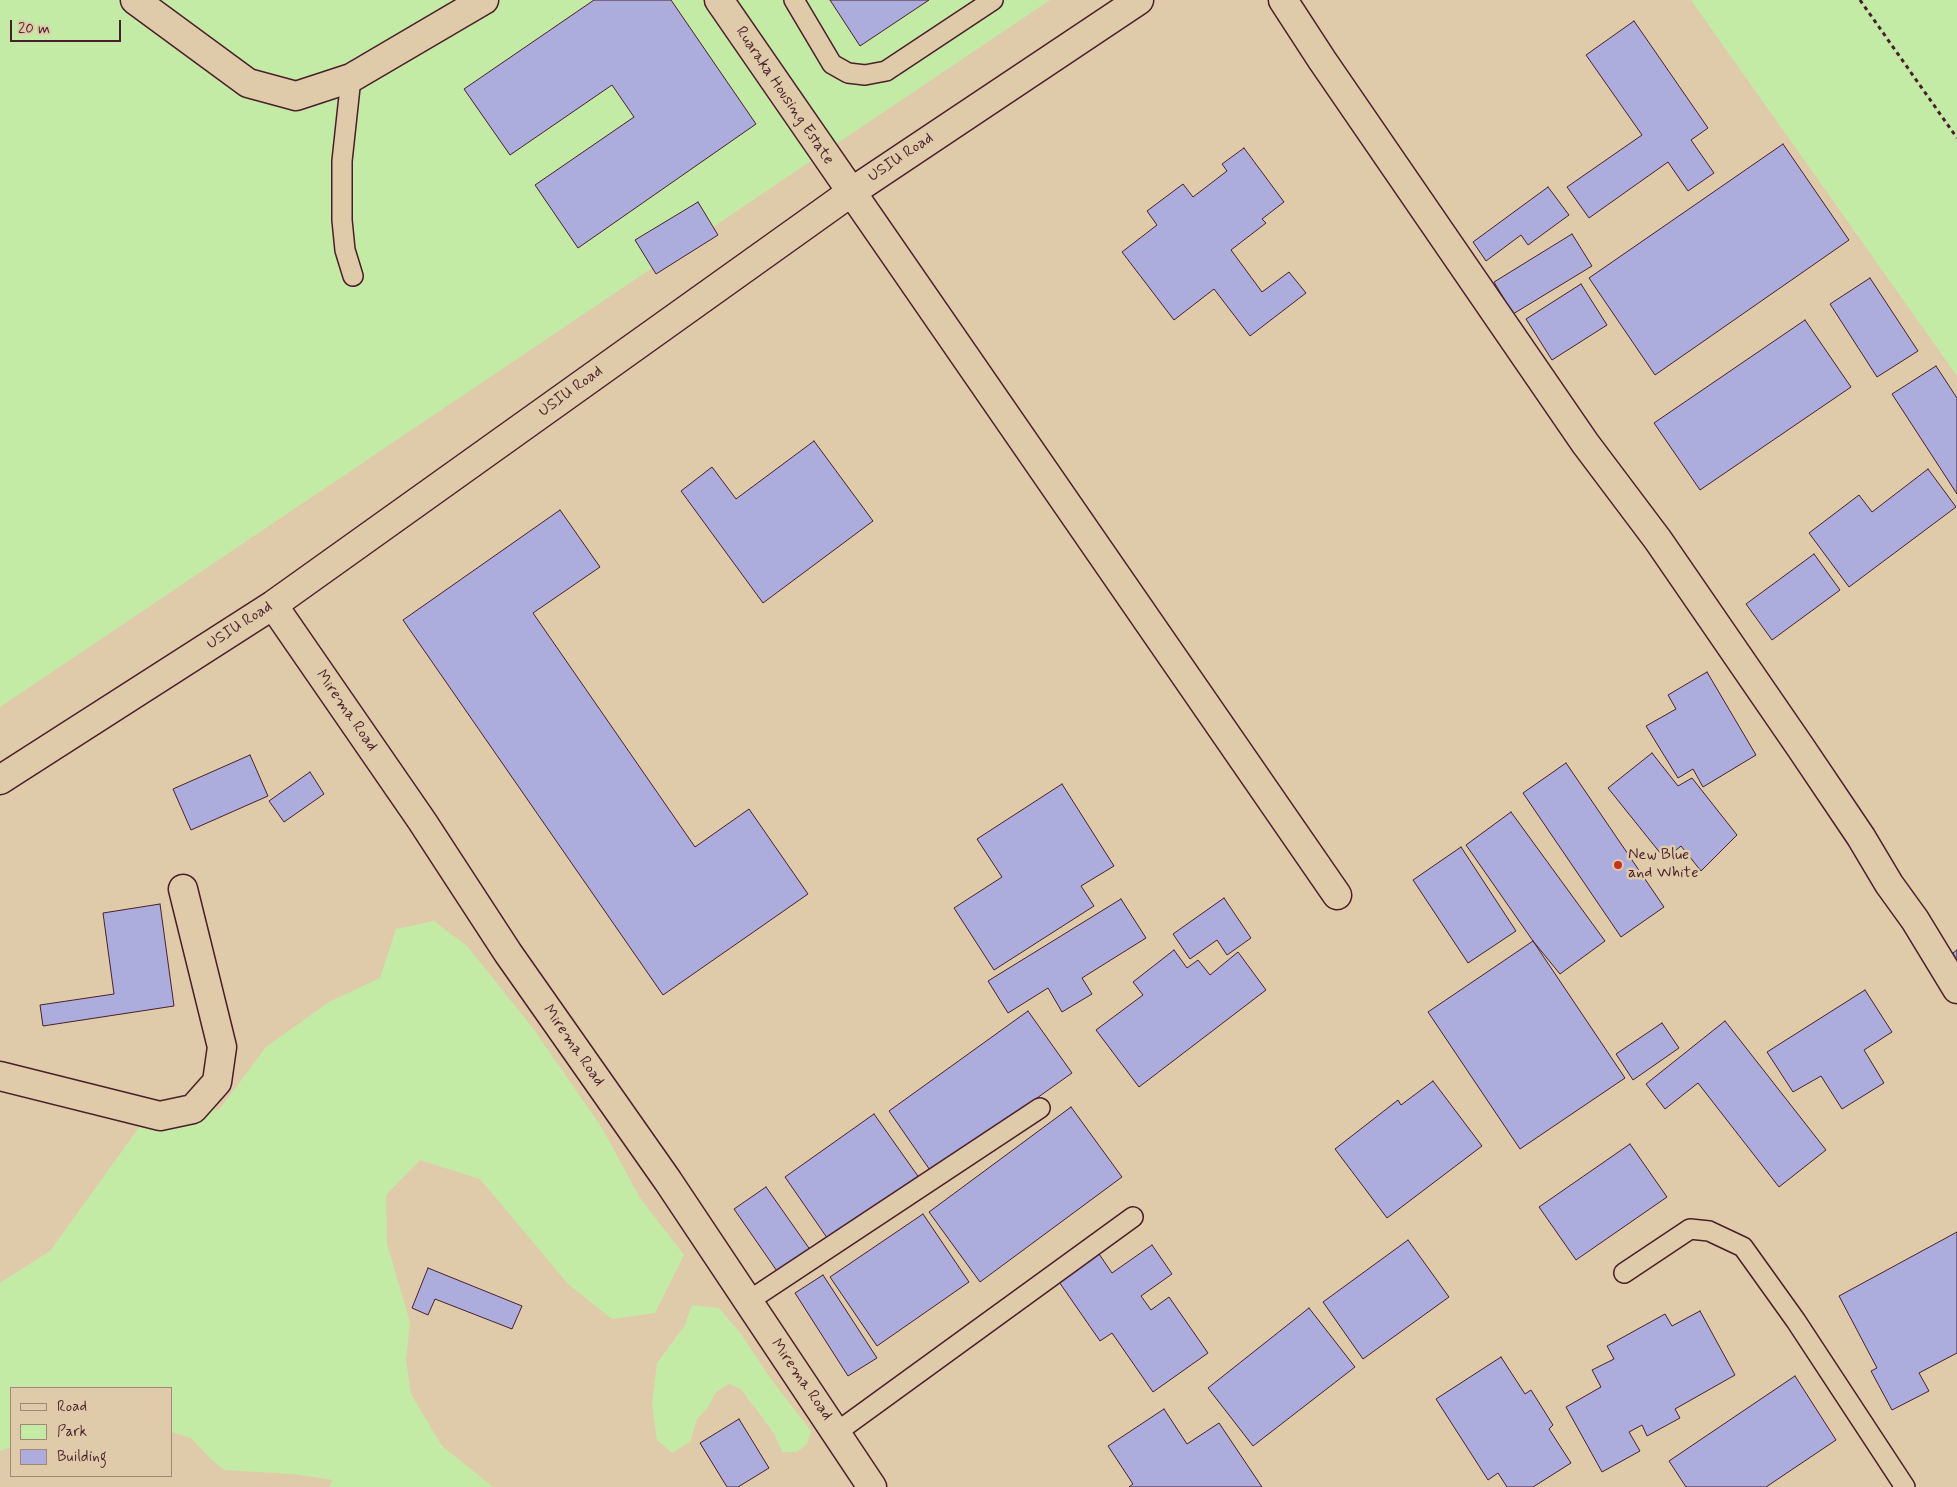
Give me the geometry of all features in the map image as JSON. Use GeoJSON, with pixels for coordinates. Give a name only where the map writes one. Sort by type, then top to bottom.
{"type":"FeatureCollection","features":[{"type":"Feature","properties":{"kind":"street"},"geometry":{"type":"LineString","coordinates":[[135,0],[248,83],[296,96],[351,78],[484,0]]}},
{"type":"Feature","properties":{"kind":"street","name":"Ruaraka Housing Estate"},"geometry":{"type":"LineString","coordinates":[[719,0],[850,193],[1337,895]]}},
{"type":"Feature","properties":{"kind":"street","name":"USIU Road"},"geometry":{"type":"LineString","coordinates":[[0,780],[273,605],[850,193],[1139,0]]}},
{"type":"Feature","properties":{"kind":"street"},"geometry":{"type":"LineString","coordinates":[[1283,0],[1322,60],[1585,443],[1658,540],[1801,748],[1861,837],[1889,884],[1915,920],[1957,989]]}},
{"type":"Feature","properties":{"kind":"street","name":"Mirema Road"},"geometry":{"type":"LineString","coordinates":[[273,605],[422,821],[508,953],[636,1135],[747,1302],[837,1432],[872,1487]]}},
{"type":"Feature","properties":{"kind":"street"},"geometry":{"type":"LineString","coordinates":[[0,1076],[160,1116],[192,1109],[217,1082],[222,1047],[183,889]]}},
{"type":"Feature","properties":{"kind":"lane"},"geometry":{"type":"LineString","coordinates":[[794,0],[832,64],[848,73],[865,75],[886,71],[993,0]]}},
{"type":"Feature","properties":{"kind":"lane"},"geometry":{"type":"LineString","coordinates":[[351,78],[342,161],[342,220],[345,250],[353,276]]}},
{"type":"Feature","properties":{"kind":"lane"},"geometry":{"type":"LineString","coordinates":[[747,1302],[1040,1108]]}},
{"type":"Feature","properties":{"kind":"lane"},"geometry":{"type":"LineString","coordinates":[[837,1432],[1133,1217]]}},
{"type":"Feature","properties":{"kind":"lane"},"geometry":{"type":"LineString","coordinates":[[1624,1272],[1690,1229],[1709,1231],[1743,1247],[1796,1321],[1905,1487]]}},
{"type":"Feature","properties":{"kind":"path"},"geometry":{"type":"LineString","coordinates":[[1860,0],[1957,138]]}},
{"type":"Feature","properties":{"kind":"green space"},"geometry":{"type":"Polygon","coordinates":[[[0,0],[1050,0],[0,707],[0,0]]]}},
{"type":"Feature","properties":{"kind":"green space"},"geometry":{"type":"Polygon","coordinates":[[[1691,0],[1957,0],[1957,376],[1691,0]]]}},
{"type":"Feature","properties":{"kind":"green space"},"geometry":{"type":"Polygon","coordinates":[[[434,921],[467,946],[532,1027],[602,1128],[640,1198],[684,1255],[655,1313],[612,1319],[568,1284],[480,1179],[420,1160],[386,1195],[387,1244],[410,1322],[406,1360],[411,1394],[442,1446],[493,1487],[329,1487],[333,1480],[293,1474],[224,1470],[191,1438],[172,1432],[172,1387],[10,1387],[10,1447],[0,1451],[0,1283],[50,1251],[156,1104],[219,1110],[266,1047],[329,1002],[380,978],[396,929],[434,921]]]}},
{"type":"Feature","properties":{"kind":"green space"},"geometry":{"type":"Polygon","coordinates":[[[692,1305],[719,1308],[741,1334],[770,1378],[811,1431],[807,1444],[797,1452],[782,1452],[774,1433],[741,1389],[729,1384],[716,1392],[708,1407],[697,1419],[690,1442],[672,1453],[657,1440],[652,1404],[657,1363],[684,1327],[692,1305]]]}},
{"type":"Feature","properties":{"kind":"building"},"geometry":{"type":"Polygon","coordinates":[[[594,0],[671,0],[756,124],[578,248],[535,185],[634,117],[612,85],[510,155],[464,89],[594,0]]]}},
{"type":"Feature","properties":{"kind":"building"},"geometry":{"type":"Polygon","coordinates":[[[830,0],[929,0],[860,46],[830,0]]]}},
{"type":"Feature","properties":{"kind":"building"},"geometry":{"type":"Polygon","coordinates":[[[1634,21],[1708,128],[1691,140],[1714,173],[1688,191],[1668,162],[1589,218],[1567,187],[1642,135],[1586,55],[1634,21]]]}},
{"type":"Feature","properties":{"kind":"building"},"geometry":{"type":"Polygon","coordinates":[[[1783,144],[1849,240],[1655,375],[1589,278],[1783,144]]]}},
{"type":"Feature","properties":{"kind":"building"},"geometry":{"type":"Polygon","coordinates":[[[1244,148],[1284,202],[1262,219],[1266,223],[1231,250],[1262,292],[1289,272],[1306,293],[1250,336],[1214,289],[1174,320],[1122,252],[1157,225],[1147,211],[1183,184],[1193,197],[1227,171],[1222,164],[1244,148]]]}},
{"type":"Feature","properties":{"kind":"building"},"geometry":{"type":"Polygon","coordinates":[[[1548,187],[1569,215],[1528,245],[1521,235],[1486,261],[1473,242],[1548,187]]]}},
{"type":"Feature","properties":{"kind":"building"},"geometry":{"type":"Polygon","coordinates":[[[698,202],[718,235],[656,274],[635,240],[698,202]]]}},
{"type":"Feature","properties":{"kind":"building"},"geometry":{"type":"Polygon","coordinates":[[[1572,234],[1592,266],[1513,314],[1494,282],[1572,234]]]}},
{"type":"Feature","properties":{"kind":"building"},"geometry":{"type":"Polygon","coordinates":[[[1870,278],[1918,351],[1877,377],[1830,304],[1870,278]]]}},
{"type":"Feature","properties":{"kind":"building"},"geometry":{"type":"Polygon","coordinates":[[[1581,284],[1607,325],[1552,360],[1526,319],[1581,284]]]}},
{"type":"Feature","properties":{"kind":"building"},"geometry":{"type":"Polygon","coordinates":[[[1805,320],[1851,387],[1700,490],[1654,423],[1805,320]]]}},
{"type":"Feature","properties":{"kind":"building"},"geometry":{"type":"Polygon","coordinates":[[[1936,366],[1957,398],[1957,494],[1892,394],[1936,366]]]}},
{"type":"Feature","properties":{"kind":"building"},"geometry":{"type":"Polygon","coordinates":[[[814,441],[873,521],[763,603],[681,491],[712,467],[736,499],[814,441]]]}},
{"type":"Feature","properties":{"kind":"building"},"geometry":{"type":"Polygon","coordinates":[[[1928,469],[1956,507],[1849,587],[1809,533],[1859,495],[1872,512],[1928,469]]]}},
{"type":"Feature","properties":{"kind":"building"},"geometry":{"type":"Polygon","coordinates":[[[560,510],[600,567],[533,613],[695,847],[749,809],[808,894],[663,995],[403,620],[560,510]]]}},
{"type":"Feature","properties":{"kind":"building"},"geometry":{"type":"Polygon","coordinates":[[[1814,554],[1840,590],[1772,640],[1746,604],[1814,554]]]}},
{"type":"Feature","properties":{"kind":"building"},"geometry":{"type":"Polygon","coordinates":[[[1707,672],[1756,755],[1703,787],[1693,769],[1678,778],[1646,726],[1676,709],[1668,695],[1707,672]]]}},
{"type":"Feature","properties":{"kind":"building"},"geometry":{"type":"Polygon","coordinates":[[[1652,753],[1678,786],[1692,778],[1737,835],[1701,871],[1681,846],[1665,859],[1608,788],[1652,753]]]}},
{"type":"Feature","properties":{"kind":"building"},"geometry":{"type":"Polygon","coordinates":[[[250,755],[268,796],[191,830],[173,789],[250,755]]]}},
{"type":"Feature","properties":{"kind":"building"},"geometry":{"type":"Polygon","coordinates":[[[1566,763],[1664,907],[1621,937],[1523,793],[1566,763]]]}},
{"type":"Feature","properties":{"kind":"building"},"geometry":{"type":"Polygon","coordinates":[[[310,772],[324,794],[284,822],[269,801],[310,772]]]}},
{"type":"Feature","properties":{"kind":"building"},"geometry":{"type":"Polygon","coordinates":[[[1062,784],[1114,866],[1081,886],[1094,906],[994,970],[954,908],[1002,877],[977,839],[1062,784]]]}},
{"type":"Feature","properties":{"kind":"building"},"geometry":{"type":"Polygon","coordinates":[[[1511,812],[1605,941],[1560,974],[1533,941],[1466,845],[1511,812]]]}},
{"type":"Feature","properties":{"kind":"building"},"geometry":{"type":"Polygon","coordinates":[[[1461,847],[1516,931],[1468,963],[1413,880],[1461,847]]]}},
{"type":"Feature","properties":{"kind":"building"},"geometry":{"type":"Polygon","coordinates":[[[1224,898],[1251,938],[1227,955],[1217,940],[1190,959],[1173,934],[1224,898]]]}},
{"type":"Feature","properties":{"kind":"building"},"geometry":{"type":"Polygon","coordinates":[[[1121,899],[1146,938],[1082,978],[1092,994],[1062,1012],[1048,988],[1008,1013],[988,981],[1121,899]]]}},
{"type":"Feature","properties":{"kind":"building"},"geometry":{"type":"Polygon","coordinates":[[[160,904],[174,1006],[43,1026],[40,1005],[114,994],[103,913],[160,904]]]}},
{"type":"Feature","properties":{"kind":"building"},"geometry":{"type":"Polygon","coordinates":[[[1533,941],[1625,1078],[1520,1149],[1428,1012],[1533,941]]]}},
{"type":"Feature","properties":{"kind":"building"},"geometry":{"type":"Polygon","coordinates":[[[1174,950],[1187,968],[1198,960],[1210,975],[1238,952],[1266,990],[1139,1087],[1096,1030],[1143,995],[1133,982],[1174,950]]]}},
{"type":"Feature","properties":{"kind":"building"},"geometry":{"type":"Polygon","coordinates":[[[1957,950],[1957,961],[1953,953],[1957,950]]]}},
{"type":"Feature","properties":{"kind":"building"},"geometry":{"type":"Polygon","coordinates":[[[1865,990],[1892,1032],[1864,1050],[1884,1083],[1842,1109],[1821,1076],[1793,1092],[1767,1052],[1865,990]]]}},
{"type":"Feature","properties":{"kind":"building"},"geometry":{"type":"Polygon","coordinates":[[[1028,1011],[1072,1073],[932,1173],[889,1111],[1028,1011]]]}},
{"type":"Feature","properties":{"kind":"building"},"geometry":{"type":"Polygon","coordinates":[[[1725,1021],[1826,1150],[1779,1187],[1698,1083],[1665,1109],[1646,1084],[1725,1021]]]}},
{"type":"Feature","properties":{"kind":"building"},"geometry":{"type":"Polygon","coordinates":[[[1662,1023],[1679,1048],[1633,1080],[1616,1054],[1662,1023]]]}},
{"type":"Feature","properties":{"kind":"building"},"geometry":{"type":"Polygon","coordinates":[[[1433,1081],[1482,1146],[1387,1218],[1335,1149],[1398,1100],[1401,1105],[1433,1081]]]}},
{"type":"Feature","properties":{"kind":"building"},"geometry":{"type":"Polygon","coordinates":[[[1071,1107],[1122,1177],[980,1282],[929,1212],[1071,1107]]]}},
{"type":"Feature","properties":{"kind":"building"},"geometry":{"type":"Polygon","coordinates":[[[874,1114],[920,1179],[830,1242],[785,1177],[874,1114]]]}},
{"type":"Feature","properties":{"kind":"building"},"geometry":{"type":"Polygon","coordinates":[[[1630,1144],[1667,1197],[1576,1260],[1539,1207],[1630,1144]]]}},
{"type":"Feature","properties":{"kind":"building"},"geometry":{"type":"Polygon","coordinates":[[[766,1187],[811,1251],[779,1274],[734,1209],[766,1187]]]}},
{"type":"Feature","properties":{"kind":"building"},"geometry":{"type":"Polygon","coordinates":[[[923,1214],[969,1282],[877,1346],[830,1277],[923,1214]]]}},
{"type":"Feature","properties":{"kind":"building"},"geometry":{"type":"Polygon","coordinates":[[[1957,1232],[1957,1353],[1919,1373],[1929,1391],[1892,1410],[1871,1371],[1877,1368],[1839,1296],[1957,1232]]]}},
{"type":"Feature","properties":{"kind":"building"},"geometry":{"type":"Polygon","coordinates":[[[1408,1240],[1449,1297],[1363,1359],[1323,1302],[1408,1240]]]}},
{"type":"Feature","properties":{"kind":"building"},"geometry":{"type":"Polygon","coordinates":[[[1152,1245],[1172,1274],[1141,1296],[1151,1310],[1169,1297],[1208,1353],[1153,1392],[1112,1333],[1100,1341],[1057,1279],[1097,1251],[1112,1273],[1152,1245]]]}},
{"type":"Feature","properties":{"kind":"building"},"geometry":{"type":"Polygon","coordinates":[[[428,1268],[522,1306],[512,1329],[435,1299],[428,1315],[412,1308],[428,1268]]]}},
{"type":"Feature","properties":{"kind":"building"},"geometry":{"type":"Polygon","coordinates":[[[823,1275],[877,1358],[848,1376],[795,1293],[823,1275]]]}},
{"type":"Feature","properties":{"kind":"building"},"geometry":{"type":"Polygon","coordinates":[[[1309,1308],[1355,1367],[1253,1446],[1208,1388],[1309,1308]]]}},
{"type":"Feature","properties":{"kind":"building"},"geometry":{"type":"Polygon","coordinates":[[[1700,1311],[1735,1375],[1675,1409],[1680,1418],[1647,1436],[1642,1425],[1629,1432],[1640,1451],[1602,1472],[1566,1407],[1601,1387],[1592,1370],[1614,1359],[1607,1346],[1665,1314],[1672,1326],[1700,1311]]]}},
{"type":"Feature","properties":{"kind":"building"},"geometry":{"type":"Polygon","coordinates":[[[1501,1357],[1525,1394],[1531,1390],[1553,1425],[1549,1429],[1571,1463],[1533,1487],[1507,1487],[1498,1473],[1488,1480],[1436,1399],[1501,1357]]]}},
{"type":"Feature","properties":{"kind":"building"},"geometry":{"type":"Polygon","coordinates":[[[1795,1376],[1836,1440],[1766,1487],[1686,1487],[1669,1461],[1795,1376]]]}},
{"type":"Feature","properties":{"kind":"building"},"geometry":{"type":"Polygon","coordinates":[[[1164,1409],[1187,1444],[1219,1423],[1262,1487],[1129,1487],[1133,1484],[1108,1446],[1164,1409]]]}},
{"type":"Feature","properties":{"kind":"building"},"geometry":{"type":"Polygon","coordinates":[[[739,1419],[769,1468],[738,1487],[727,1487],[700,1443],[739,1419]]]}},
{"type":"Feature","properties":{"kind":"place","name":"New Blue and White"},"geometry":{"type":"Point","coordinates":[1618,865]}}]}
